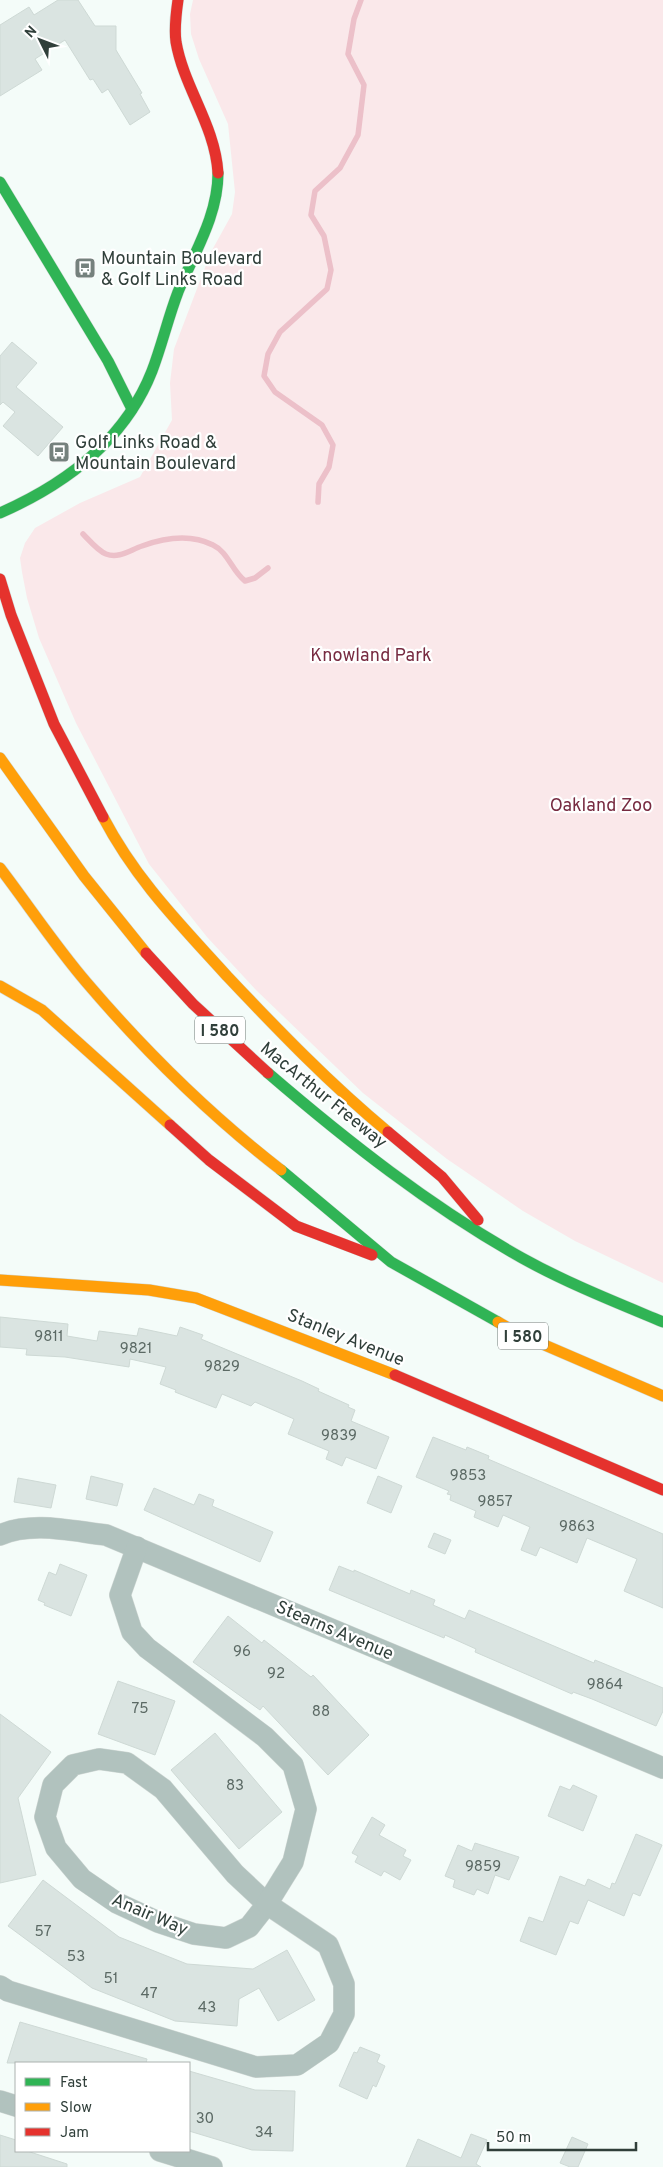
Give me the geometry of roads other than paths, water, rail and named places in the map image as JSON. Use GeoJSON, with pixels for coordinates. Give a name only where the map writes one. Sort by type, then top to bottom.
{"type":"FeatureCollection","features":[{"type":"Feature","properties":{"kind":"main road"},"geometry":{"type":"LineString","coordinates":[[0,513],[40,496],[69,478],[109,439],[132,408],[147,383],[178,292],[208,224],[219,179],[212,135],[181,65],[174,37],[178,0]]}},
{"type":"Feature","properties":{"kind":"main road"},"geometry":{"type":"LineString","coordinates":[[0,182],[108,361],[132,408]]}},
{"type":"Feature","properties":{"kind":"main road"},"geometry":{"type":"LineString","coordinates":[[0,578],[11,615],[54,724],[122,853],[167,911],[300,1054],[347,1098],[442,1177],[497,1242]]}},
{"type":"Feature","properties":{"kind":"main road","name":"MacArthur Freeway"},"geometry":{"type":"LineString","coordinates":[[0,758],[86,877],[138,943],[186,997],[238,1048],[295,1098],[405,1182],[497,1242],[545,1269],[663,1322]]}},
{"type":"Feature","properties":{"kind":"main road","name":"I 580"},"geometry":{"type":"LineString","coordinates":[[0,868],[86,982],[140,1042],[196,1097],[254,1149],[317,1198],[391,1262],[519,1334],[663,1396]]}},
{"type":"Feature","properties":{"kind":"main road"},"geometry":{"type":"LineString","coordinates":[[0,986],[42,1010],[209,1160],[296,1226],[391,1262]]}},
{"type":"Feature","properties":{"kind":"main road","name":"Stanley Avenue"},"geometry":{"type":"LineString","coordinates":[[0,1280],[149,1290],[196,1298],[376,1367],[663,1490]]}},
{"type":"Feature","properties":{"kind":"street","name":"Stearns Avenue"},"geometry":{"type":"LineString","coordinates":[[0,1535],[16,1528],[56,1529],[106,1535],[663,1768]]}},
{"type":"Feature","properties":{"kind":"street","name":"Anair Way"},"geometry":{"type":"LineString","coordinates":[[0,1986],[8,1991],[256,2068],[297,2065],[329,2043],[344,2014],[344,1984],[328,1945],[267,1904],[235,1874],[163,1789],[127,1763],[99,1759],[73,1765],[53,1785],[45,1817],[56,1848],[82,1879],[117,1903],[158,1922],[194,1934],[226,1938],[249,1927],[267,1904],[293,1862],[306,1809],[293,1765],[266,1737],[147,1648],[132,1632],[120,1595],[137,1547]]}},
{"type":"Feature","properties":{"kind":"street"},"geometry":{"type":"LineString","coordinates":[[0,2101],[15,2106]]}},
{"type":"Feature","properties":{"kind":"street"},"geometry":{"type":"LineString","coordinates":[[163,2152],[212,2167]]}},
{"type":"Feature","properties":{"kind":"waterway"},"geometry":{"type":"LineString","coordinates":[[318,502],[319,484],[329,467],[333,445],[322,425],[275,392],[264,376],[268,354],[280,332],[327,289],[331,270],[324,236],[311,215],[315,191],[340,168],[358,135],[364,85],[348,54],[354,19],[361,0]]}},
{"type":"Feature","properties":{"kind":"waterway"},"geometry":{"type":"LineString","coordinates":[[83,534],[100,550],[111,555],[120,555],[150,543],[168,539],[196,539],[218,548],[245,581],[255,578],[268,568]]}},
{"type":"Feature","properties":{"kind":"place","name":"Mountain Boulevard & Golf Links Road"},"geometry":{"type":"Point","coordinates":[85,268]}},
{"type":"Feature","properties":{"kind":"place","name":"Golf Links Road & Mountain Boulevard"},"geometry":{"type":"Point","coordinates":[59,452]}},
{"type":"Feature","properties":{"kind":"park label","name":"Knowland Park"},"geometry":{"type":"Point","coordinates":[371,655]}},
{"type":"Feature","properties":{"kind":"park label","name":"Oakland Zoo"},"geometry":{"type":"Point","coordinates":[601,805]}}]}
